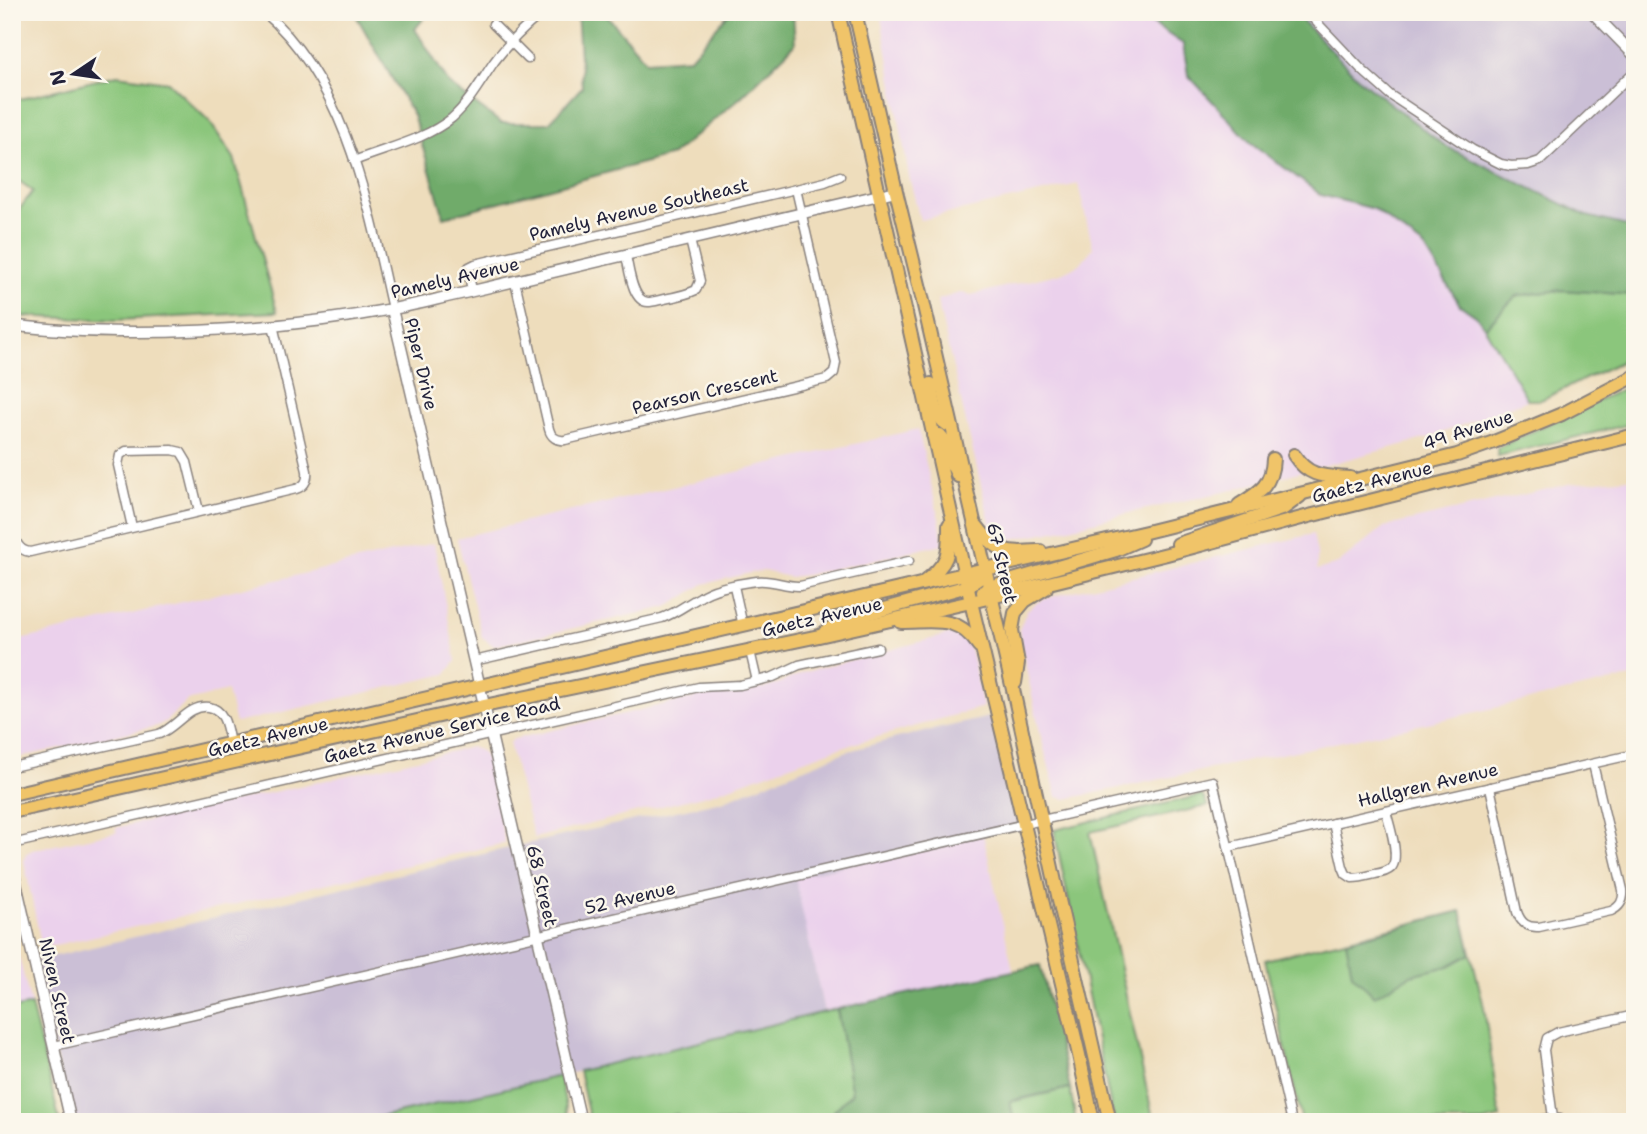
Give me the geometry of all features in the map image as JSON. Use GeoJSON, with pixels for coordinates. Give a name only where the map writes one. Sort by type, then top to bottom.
{"type":"FeatureCollection","features":[{"type":"Feature","properties":{"kind":"main road"},"geometry":{"type":"LineString","coordinates":[[838,12],[971,602],[1093,1122]]}},
{"type":"Feature","properties":{"kind":"main road","name":"67 Street"},"geometry":{"type":"LineString","coordinates":[[855,12],[1014,694],[1110,1122]]}},
{"type":"Feature","properties":{"kind":"main road"},"geometry":{"type":"LineString","coordinates":[[911,336],[924,360],[938,415],[943,422],[951,426]]}},
{"type":"Feature","properties":{"kind":"main road","name":"49 Avenue"},"geometry":{"type":"LineString","coordinates":[[1303,493],[1457,455],[1494,442],[1562,414],[1635,376]]}},
{"type":"Feature","properties":{"kind":"main road"},"geometry":{"type":"LineString","coordinates":[[933,435],[943,438],[950,461],[966,488]]}},
{"type":"Feature","properties":{"kind":"main road","name":"Gaetz Avenue"},"geometry":{"type":"LineString","coordinates":[[990,592],[1054,582],[1322,513],[1634,438]]}},
{"type":"Feature","properties":{"kind":"main road"},"geometry":{"type":"LineString","coordinates":[[1294,455],[1303,467],[1315,474],[1361,478]]}},
{"type":"Feature","properties":{"kind":"main road"},"geometry":{"type":"LineString","coordinates":[[1230,511],[1266,485],[1273,459]]}},
{"type":"Feature","properties":{"kind":"main road"},"geometry":{"type":"LineString","coordinates":[[1167,554],[1180,543],[1284,508],[1303,493]]}},
{"type":"Feature","properties":{"kind":"main road","name":"Gaetz Avenue"},"geometry":{"type":"LineString","coordinates":[[985,570],[1303,493]]}},
{"type":"Feature","properties":{"kind":"main road"},"geometry":{"type":"LineString","coordinates":[[920,585],[938,571],[947,554],[950,508]]}},
{"type":"Feature","properties":{"kind":"main road"},"geometry":{"type":"LineString","coordinates":[[974,521],[989,541],[1002,549],[1021,552],[1075,548]]}},
{"type":"Feature","properties":{"kind":"main road"},"geometry":{"type":"LineString","coordinates":[[971,602],[990,592],[1116,550],[1166,527]]}},
{"type":"Feature","properties":{"kind":"main road"},"geometry":{"type":"LineString","coordinates":[[819,636],[841,621],[967,580],[978,579],[985,570]]}},
{"type":"Feature","properties":{"kind":"main road","name":"Gaetz Avenue"},"geometry":{"type":"LineString","coordinates":[[12,794],[920,585],[967,580]]}},
{"type":"Feature","properties":{"kind":"main road"},"geometry":{"type":"LineString","coordinates":[[1014,694],[1018,663],[1012,630],[1015,613],[1025,601],[1054,582]]}},
{"type":"Feature","properties":{"kind":"main road","name":"Gaetz Avenue"},"geometry":{"type":"LineString","coordinates":[[12,812],[484,706],[971,602]]}},
{"type":"Feature","properties":{"kind":"main road"},"geometry":{"type":"LineString","coordinates":[[880,621],[955,624],[969,634],[984,654]]}},
{"type":"Feature","properties":{"kind":"street","name":"Piper Drive"},"geometry":{"type":"LineString","coordinates":[[264,12],[294,43],[316,76],[354,161],[369,211],[484,706]]}},
{"type":"Feature","properties":{"kind":"street"},"geometry":{"type":"LineString","coordinates":[[354,161],[422,136],[446,122],[465,104],[511,42],[543,12]]}},
{"type":"Feature","properties":{"kind":"street"},"geometry":{"type":"LineString","coordinates":[[1307,12],[1376,83],[1398,101],[1473,149],[1494,161],[1511,166],[1540,161],[1635,71]]}},
{"type":"Feature","properties":{"kind":"street"},"geometry":{"type":"LineString","coordinates":[[1592,12],[1635,56]]}},
{"type":"Feature","properties":{"kind":"street"},"geometry":{"type":"LineString","coordinates":[[493,24],[528,59]]}},
{"type":"Feature","properties":{"kind":"street","name":"Pamely Avenue Southeast"},"geometry":{"type":"LineString","coordinates":[[472,291],[468,269],[475,264],[796,189],[840,176]]}},
{"type":"Feature","properties":{"kind":"street","name":"Pearson Crescent"},"geometry":{"type":"LineString","coordinates":[[515,281],[549,429],[552,436],[558,440],[827,379],[832,376],[836,366],[796,189]]}},
{"type":"Feature","properties":{"kind":"street","name":"Pamely Avenue"},"geometry":{"type":"LineString","coordinates":[[12,325],[55,330],[170,332],[273,325],[392,309],[896,191]]}},
{"type":"Feature","properties":{"kind":"street"},"geometry":{"type":"LineString","coordinates":[[626,256],[634,291],[639,299],[650,302],[689,293],[696,290],[700,281],[690,240]]}},
{"type":"Feature","properties":{"kind":"street"},"geometry":{"type":"LineString","coordinates":[[12,526],[17,545],[30,552],[296,489],[306,483],[307,471],[273,325]]}},
{"type":"Feature","properties":{"kind":"street"},"geometry":{"type":"LineString","coordinates":[[132,527],[117,461],[120,454],[126,451],[181,452],[187,462],[199,511]]}},
{"type":"Feature","properties":{"kind":"street"},"geometry":{"type":"LineString","coordinates":[[474,661],[662,618],[677,612],[701,596],[734,586],[762,581],[800,586],[909,561]]}},
{"type":"Feature","properties":{"kind":"street"},"geometry":{"type":"LineString","coordinates":[[734,586],[743,626]]}},
{"type":"Feature","properties":{"kind":"street","name":"Gaetz Avenue Service Road"},"geometry":{"type":"LineString","coordinates":[[12,844],[699,687],[757,681],[799,665],[878,648]]}},
{"type":"Feature","properties":{"kind":"street"},"geometry":{"type":"LineString","coordinates":[[750,651],[757,681]]}},
{"type":"Feature","properties":{"kind":"street","name":"68 Street"},"geometry":{"type":"LineString","coordinates":[[484,706],[581,1122]]}},
{"type":"Feature","properties":{"kind":"street"},"geometry":{"type":"LineString","coordinates":[[12,767],[159,734],[199,707],[220,712],[230,744]]}},
{"type":"Feature","properties":{"kind":"street","name":"Hallgren Avenue"},"geometry":{"type":"LineString","coordinates":[[1229,847],[1635,754]]}},
{"type":"Feature","properties":{"kind":"street"},"geometry":{"type":"LineString","coordinates":[[1490,788],[1517,912],[1524,924],[1539,928],[1611,911],[1618,907],[1623,895],[1593,764]]}},
{"type":"Feature","properties":{"kind":"street","name":"52 Avenue"},"geometry":{"type":"LineString","coordinates":[[54,1046],[1213,781],[1229,847]]}},
{"type":"Feature","properties":{"kind":"street"},"geometry":{"type":"LineString","coordinates":[[1333,823],[1344,870],[1352,878],[1361,878],[1385,872],[1394,864],[1395,851],[1386,811]]}},
{"type":"Feature","properties":{"kind":"street"},"geometry":{"type":"LineString","coordinates":[[1229,847],[1292,1122]]}},
{"type":"Feature","properties":{"kind":"street","name":"Niven Street"},"geometry":{"type":"LineString","coordinates":[[12,866],[71,1122]]}},
{"type":"Feature","properties":{"kind":"street"},"geometry":{"type":"LineString","coordinates":[[1553,1118],[1544,1049],[1547,1038],[1558,1032],[1635,1015]]}},
{"type":"Feature","properties":{"kind":"street"},"geometry":{"type":"LineString","coordinates":[[1524,1122],[1553,1118],[1580,1122]]}},
{"type":"Feature","properties":{"kind":"shaded area"},"geometry":{"type":"Polygon","coordinates":[[[880,12],[1135,12],[1183,44],[1188,75],[1250,142],[1321,195],[1374,209],[1425,248],[1460,305],[1477,317],[1485,328],[1528,400],[1428,438],[1224,492],[1012,539],[991,527],[937,300],[963,292],[971,295],[1061,273],[1080,264],[1093,248],[1078,184],[920,220],[909,176],[880,12]]]}},
{"type":"Feature","properties":{"kind":"shaded area"},"geometry":{"type":"Polygon","coordinates":[[[1294,12],[1635,12],[1635,228],[1587,216],[1445,146],[1360,80],[1294,12]]]}},
{"type":"Feature","properties":{"kind":"shaded area"},"geometry":{"type":"Polygon","coordinates":[[[918,429],[943,544],[806,575],[789,577],[764,571],[754,572],[704,584],[663,608],[494,646],[482,637],[457,538],[918,429]]]}},
{"type":"Feature","properties":{"kind":"shaded area"},"geometry":{"type":"Polygon","coordinates":[[[1630,478],[1635,497],[1635,676],[1401,729],[1066,799],[1057,797],[1041,737],[1019,630],[1027,610],[1041,600],[1313,534],[1317,570],[1338,564],[1384,527],[1569,484],[1630,478]]]}},
{"type":"Feature","properties":{"kind":"shaded area"},"geometry":{"type":"Polygon","coordinates":[[[434,543],[456,661],[446,674],[235,723],[227,691],[187,701],[157,726],[12,759],[12,642],[434,543]]]}},
{"type":"Feature","properties":{"kind":"shaded area"},"geometry":{"type":"Polygon","coordinates":[[[958,632],[968,642],[983,707],[835,749],[710,794],[534,838],[509,743],[514,739],[701,696],[742,693],[772,686],[805,672],[958,632]]]}},
{"type":"Feature","properties":{"kind":"shaded area"},"geometry":{"type":"Polygon","coordinates":[[[999,715],[1025,824],[795,877],[824,1012],[358,1122],[71,1122],[34,961],[517,846],[722,801],[845,752],[999,715]]]}},
{"type":"Feature","properties":{"kind":"shaded area"},"geometry":{"type":"Polygon","coordinates":[[[471,747],[481,751],[487,760],[505,843],[42,948],[24,861],[26,854],[32,850],[117,832],[115,828],[471,747]]]}},
{"type":"Feature","properties":{"kind":"shaded area"},"geometry":{"type":"Polygon","coordinates":[[[983,834],[1013,970],[824,1012],[794,877],[983,834]]]}},
{"type":"Feature","properties":{"kind":"shaded area"},"geometry":{"type":"Polygon","coordinates":[[[12,930],[31,1005],[12,1009],[12,930]]]}},
{"type":"Feature","properties":{"kind":"green space"},"geometry":{"type":"Polygon","coordinates":[[[354,12],[429,12],[415,29],[450,85],[501,123],[549,123],[582,87],[577,12],[604,12],[646,61],[690,58],[730,12],[793,12],[795,44],[741,97],[672,155],[444,217],[413,115],[354,12]]]}},
{"type":"Feature","properties":{"kind":"green space"},"geometry":{"type":"Polygon","coordinates":[[[1135,12],[1294,12],[1360,80],[1445,146],[1587,216],[1635,228],[1635,295],[1561,290],[1516,296],[1485,328],[1477,317],[1460,305],[1425,248],[1374,209],[1321,195],[1250,142],[1188,75],[1183,44],[1135,12]]]}},
{"type":"Feature","properties":{"kind":"green space"},"geometry":{"type":"Polygon","coordinates":[[[117,75],[168,82],[209,121],[234,158],[277,312],[117,320],[12,316],[12,219],[33,191],[12,176],[12,101],[117,75]]]}},
{"type":"Feature","properties":{"kind":"green space"},"geometry":{"type":"Polygon","coordinates":[[[1561,290],[1635,295],[1635,355],[1541,400],[1528,400],[1485,328],[1515,296],[1561,290]]]}},
{"type":"Feature","properties":{"kind":"green space"},"geometry":{"type":"Polygon","coordinates":[[[1635,383],[1635,423],[1498,456],[1497,448],[1635,383]]]}},
{"type":"Feature","properties":{"kind":"green space"},"geometry":{"type":"Polygon","coordinates":[[[1202,795],[1208,806],[1090,832],[1154,1122],[1114,1122],[1054,830],[1202,795]]]}},
{"type":"Feature","properties":{"kind":"green space"},"geometry":{"type":"Polygon","coordinates":[[[1461,911],[1484,1007],[1500,1118],[1483,1122],[1302,1122],[1265,960],[1461,911]]]}},
{"type":"Feature","properties":{"kind":"green space"},"geometry":{"type":"Polygon","coordinates":[[[1461,911],[1471,954],[1449,966],[1411,975],[1374,996],[1352,974],[1346,941],[1461,911]]]}},
{"type":"Feature","properties":{"kind":"green space"},"geometry":{"type":"Polygon","coordinates":[[[1040,965],[1070,1088],[1010,1101],[1014,1122],[823,1122],[852,1093],[837,1009],[1040,965]]]}},
{"type":"Feature","properties":{"kind":"green space"},"geometry":{"type":"Polygon","coordinates":[[[31,1005],[60,1122],[14,1122],[12,1114],[12,1009],[31,1005]]]}},
{"type":"Feature","properties":{"kind":"green space"},"geometry":{"type":"Polygon","coordinates":[[[837,1009],[852,1093],[823,1122],[680,1122],[677,1114],[646,1122],[590,1122],[579,1071],[837,1009]]]}},
{"type":"Feature","properties":{"kind":"green space"},"geometry":{"type":"Polygon","coordinates":[[[560,1076],[569,1122],[358,1122],[560,1076]]]}},
{"type":"Feature","properties":{"kind":"green space"},"geometry":{"type":"Polygon","coordinates":[[[1070,1088],[1076,1122],[1014,1122],[1010,1102],[1070,1088]]]}}]}
